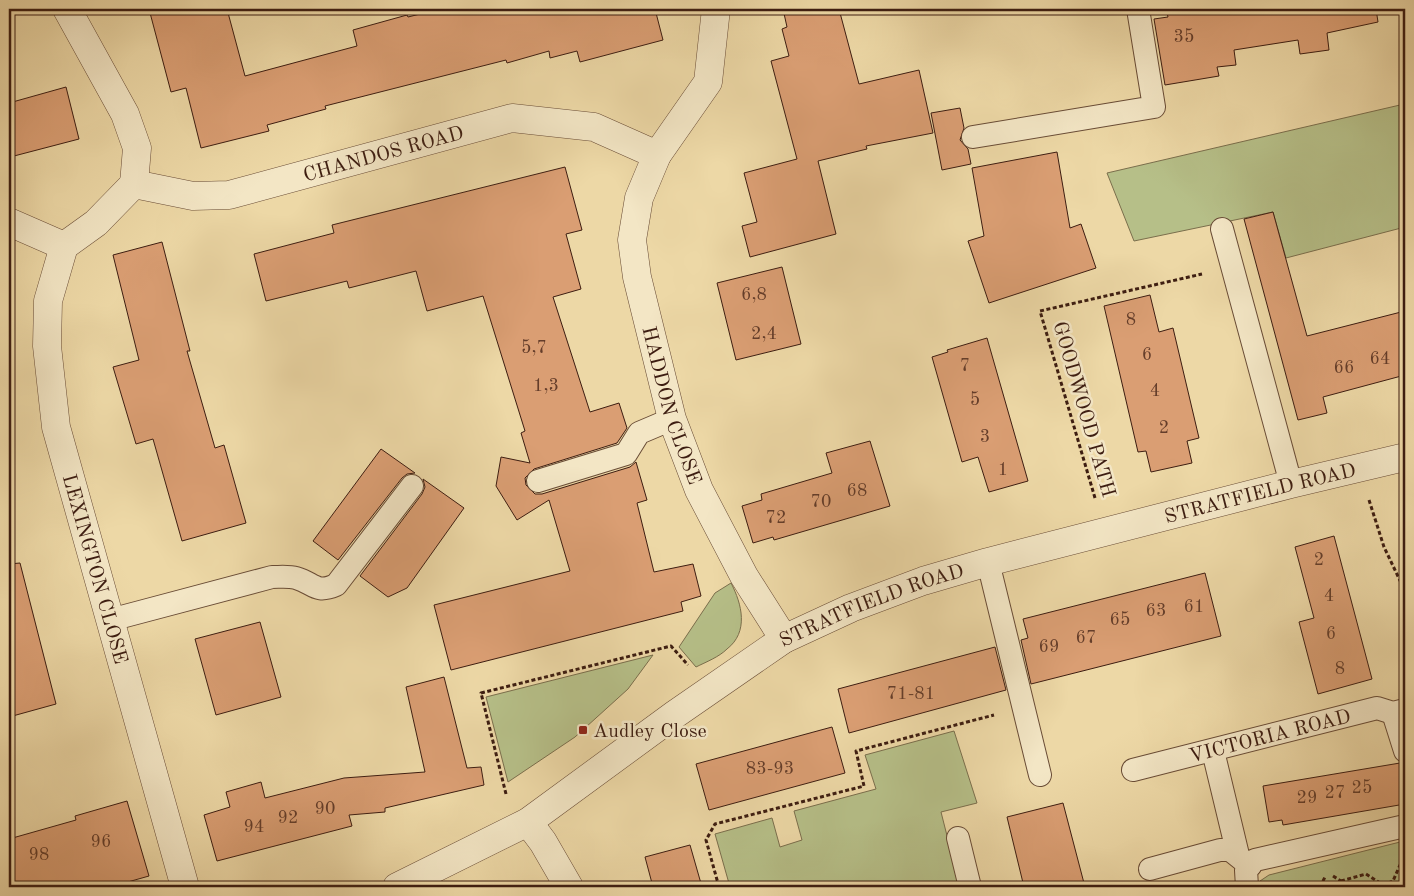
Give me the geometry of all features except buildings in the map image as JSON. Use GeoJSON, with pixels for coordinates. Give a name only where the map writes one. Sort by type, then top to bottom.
{"type":"FeatureCollection","features":[{"type":"Feature","properties":{"kind":"street"},"geometry":{"type":"LineString","coordinates":[[9,222],[64,246],[96,223],[134,184],[137,148],[125,114],[67,9]]}},
{"type":"Feature","properties":{"kind":"street"},"geometry":{"type":"LineString","coordinates":[[657,155],[708,82],[716,9]]}},
{"type":"Feature","properties":{"kind":"street","name":"CHANDOS ROAD"},"geometry":{"type":"LineString","coordinates":[[134,184],[193,196],[229,195],[512,118],[594,127],[657,155]]}},
{"type":"Feature","properties":{"kind":"street","name":"HADDON CLOSE"},"geometry":{"type":"LineString","coordinates":[[657,155],[639,198],[632,240],[637,277],[672,419],[699,490],[744,576],[784,639]]}},
{"type":"Feature","properties":{"kind":"street","name":"LEXINGTON CLOSE"},"geometry":{"type":"LineString","coordinates":[[64,246],[48,300],[47,346],[56,427],[185,887]]}},
{"type":"Feature","properties":{"kind":"street","name":"STRATFIELD ROAD"},"geometry":{"type":"LineString","coordinates":[[397,887],[521,826],[784,639],[851,608],[923,581],[988,562],[1291,484],[1405,457]]}},
{"type":"Feature","properties":{"kind":"street"},"geometry":{"type":"LineString","coordinates":[[521,826],[542,842],[569,887]]}},
{"type":"Feature","properties":{"kind":"lane"},"geometry":{"type":"LineString","coordinates":[[973,137],[1154,107],[1138,9]]}},
{"type":"Feature","properties":{"kind":"lane"},"geometry":{"type":"LineString","coordinates":[[1222,229],[1291,484]]}},
{"type":"Feature","properties":{"kind":"lane"},"geometry":{"type":"LineString","coordinates":[[538,481],[626,454],[639,433],[672,419]]}},
{"type":"Feature","properties":{"kind":"lane"},"geometry":{"type":"LineString","coordinates":[[110,620],[272,577],[296,578],[313,587],[325,590],[336,585],[412,486]]}},
{"type":"Feature","properties":{"kind":"lane"},"geometry":{"type":"LineString","coordinates":[[988,562],[1040,775]]}},
{"type":"Feature","properties":{"kind":"lane","name":"VICTORIA ROAD"},"geometry":{"type":"LineString","coordinates":[[1133,770],[1377,708],[1399,711]]}},
{"type":"Feature","properties":{"kind":"lane"},"geometry":{"type":"LineString","coordinates":[[1399,711],[1405,751]]}},
{"type":"Feature","properties":{"kind":"lane"},"geometry":{"type":"LineString","coordinates":[[1213,751],[1245,869]]}},
{"type":"Feature","properties":{"kind":"lane"},"geometry":{"type":"LineString","coordinates":[[1245,869],[1255,860],[1405,826]]}},
{"type":"Feature","properties":{"kind":"lane"},"geometry":{"type":"LineString","coordinates":[[958,838],[970,887]]}},
{"type":"Feature","properties":{"kind":"lane"},"geometry":{"type":"LineString","coordinates":[[1150,869],[1220,850],[1230,850],[1245,869]]}},
{"type":"Feature","properties":{"kind":"path","name":"GOODWOOD PATH"},"geometry":{"type":"LineString","coordinates":[[1105,531],[1040,311],[1232,267]]}},
{"type":"Feature","properties":{"kind":"path"},"geometry":{"type":"LineString","coordinates":[[1360,468],[1384,547],[1405,591]]}},
{"type":"Feature","properties":{"kind":"path"},"geometry":{"type":"LineString","coordinates":[[521,826],[481,693],[671,646],[710,690]]}},
{"type":"Feature","properties":{"kind":"path"},"geometry":{"type":"LineString","coordinates":[[719,887],[706,840],[715,824],[864,786],[856,751],[1023,708]]}},
{"type":"Feature","properties":{"kind":"path"},"geometry":{"type":"LineString","coordinates":[[1338,887],[1341,881],[1366,874],[1383,885],[1393,881],[1400,865],[1405,864]]}},
{"type":"Feature","properties":{"kind":"path"},"geometry":{"type":"LineString","coordinates":[[1327,872],[1341,881]]}},
{"type":"Feature","properties":{"kind":"green space"},"geometry":{"type":"Polygon","coordinates":[[[1400,105],[1405,127],[1405,227],[1286,258],[1273,212],[1134,241],[1107,173],[1400,105]]]}},
{"type":"Feature","properties":{"kind":"green space"},"geometry":{"type":"Polygon","coordinates":[[[731,583],[740,609],[741,626],[738,634],[734,642],[724,652],[696,667],[679,647],[715,593],[731,583]]]}},
{"type":"Feature","properties":{"kind":"green space"},"geometry":{"type":"Polygon","coordinates":[[[653,655],[628,689],[575,737],[508,782],[486,697],[653,655]]]}},
{"type":"Feature","properties":{"kind":"green space"},"geometry":{"type":"Polygon","coordinates":[[[954,731],[977,803],[941,812],[960,887],[730,887],[715,834],[772,818],[780,847],[802,840],[794,811],[876,789],[865,755],[954,731]]]}},
{"type":"Feature","properties":{"kind":"green space"},"geometry":{"type":"Polygon","coordinates":[[[1405,842],[1405,886],[1261,887],[1260,881],[1269,875],[1405,842]]]}},
{"type":"Feature","properties":{"kind":"place","name":"Audley Close"},"geometry":{"type":"Point","coordinates":[583,730]}}]}
